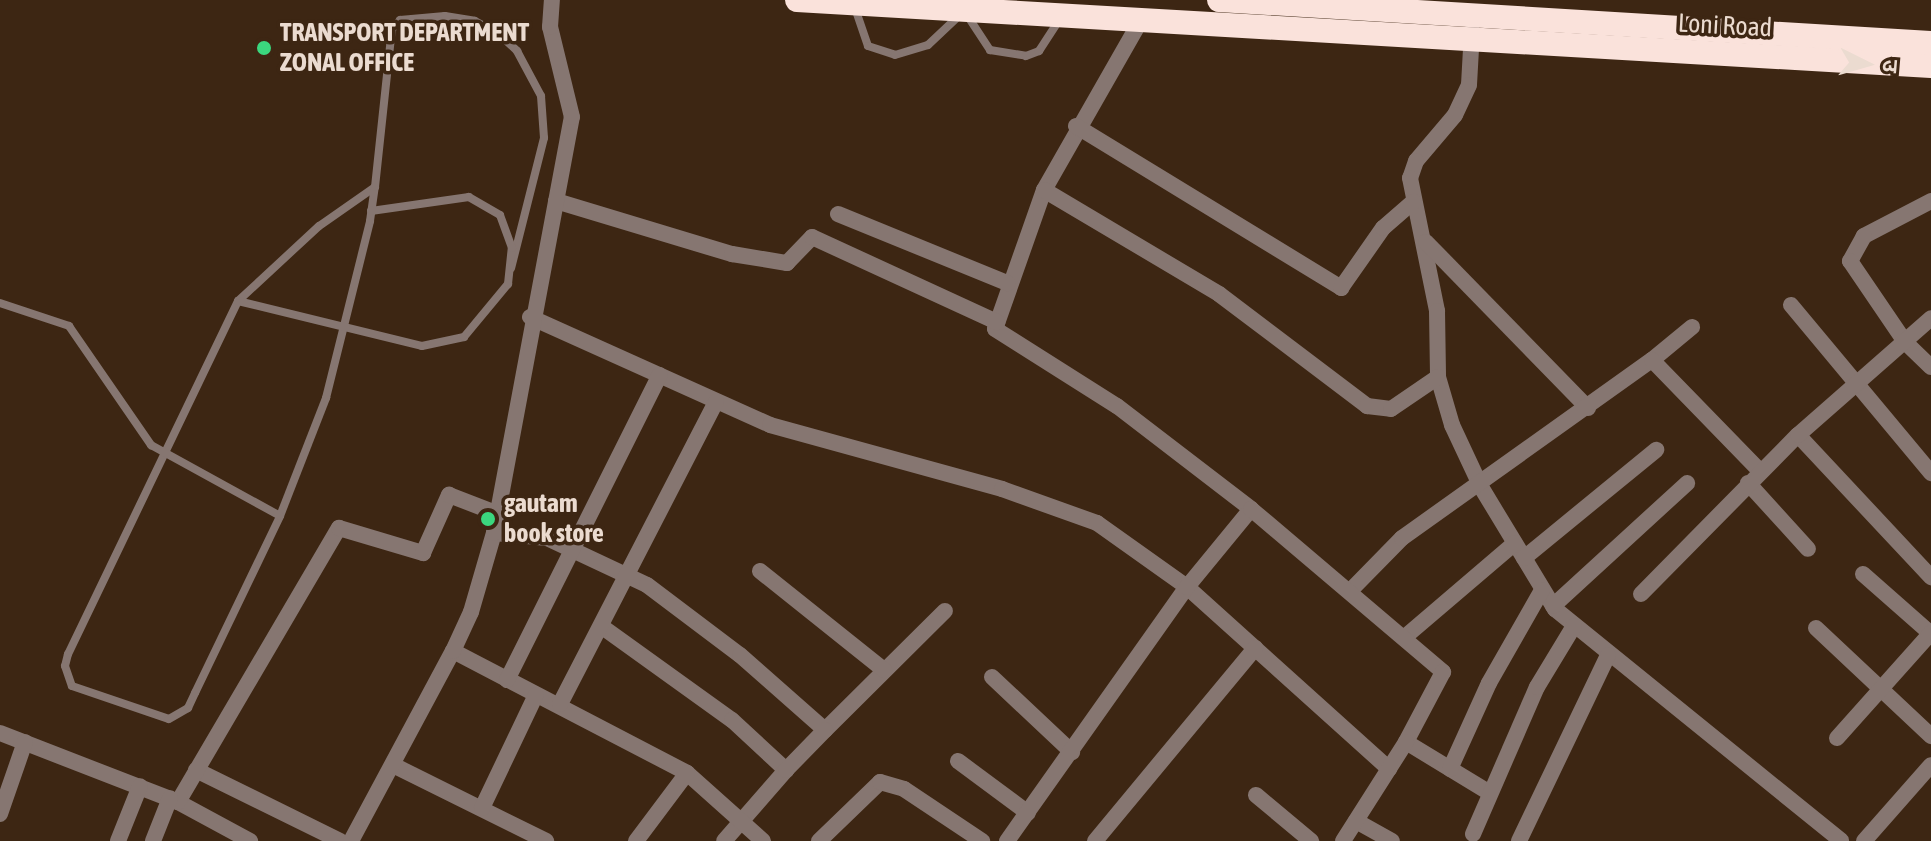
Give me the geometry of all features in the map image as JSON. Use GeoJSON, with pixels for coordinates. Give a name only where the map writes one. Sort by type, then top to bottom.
{"type":"FeatureCollection","features":[{"type":"Feature","properties":{"kind":"highway","name":"Loni Road"},"geometry":{"type":"LineString","coordinates":[[797,0],[966,5],[1062,16],[1141,20],[1473,27],[1931,43]]}},
{"type":"Feature","properties":{"kind":"highway","name":"Loni Road"},"geometry":{"type":"LineString","coordinates":[[1219,0],[1473,27],[1931,66]]}},
{"type":"Feature","properties":{"kind":"street"},"geometry":{"type":"LineString","coordinates":[[351,841],[453,651],[471,612],[494,533],[530,317],[572,117],[550,27],[552,0]]}},
{"type":"Feature","properties":{"kind":"street"},"geometry":{"type":"LineString","coordinates":[[1141,20],[1076,126],[1044,190],[1007,283],[995,329],[1117,406],[1251,509],[1406,636],[1443,672],[1406,742],[1343,841]]}},
{"type":"Feature","properties":{"kind":"street"},"geometry":{"type":"LineString","coordinates":[[1473,27],[1469,85],[1455,115],[1416,161],[1410,178],[1413,202],[1426,242],[1441,347],[1438,377],[1481,487],[1553,606],[1608,655],[1841,841]]}},
{"type":"Feature","properties":{"kind":"street"},"geometry":{"type":"LineString","coordinates":[[1076,126],[1341,288],[1383,228],[1413,202]]}},
{"type":"Feature","properties":{"kind":"street"},"geometry":{"type":"LineString","coordinates":[[1044,190],[1219,294],[1367,406],[1391,409],[1438,377]]}},
{"type":"Feature","properties":{"kind":"street"},"geometry":{"type":"LineString","coordinates":[[556,201],[732,254],[787,263],[812,237],[997,322]]}},
{"type":"Feature","properties":{"kind":"street"},"geometry":{"type":"LineString","coordinates":[[1931,201],[1864,236],[1850,261],[1905,342],[1931,367]]}},
{"type":"Feature","properties":{"kind":"street"},"geometry":{"type":"LineString","coordinates":[[838,214],[1007,283]]}},
{"type":"Feature","properties":{"kind":"street"},"geometry":{"type":"LineString","coordinates":[[1426,242],[1588,408]]}},
{"type":"Feature","properties":{"kind":"street"},"geometry":{"type":"LineString","coordinates":[[1791,305],[1931,473]]}},
{"type":"Feature","properties":{"kind":"street"},"geometry":{"type":"LineString","coordinates":[[530,317],[770,425],[1055,505],[1097,523],[1187,587],[1389,769]]}},
{"type":"Feature","properties":{"kind":"street"},"geometry":{"type":"LineString","coordinates":[[1641,594],[1754,477],[1853,382],[1931,318]]}},
{"type":"Feature","properties":{"kind":"street"},"geometry":{"type":"LineString","coordinates":[[1350,591],[1402,538],[1481,487],[1692,327]]}},
{"type":"Feature","properties":{"kind":"street"},"geometry":{"type":"LineString","coordinates":[[1652,360],[1754,477],[1808,549]]}},
{"type":"Feature","properties":{"kind":"street"},"geometry":{"type":"LineString","coordinates":[[507,680],[570,547],[660,375]]}},
{"type":"Feature","properties":{"kind":"street"},"geometry":{"type":"LineString","coordinates":[[560,704],[625,572],[716,402]]}},
{"type":"Feature","properties":{"kind":"street"},"geometry":{"type":"LineString","coordinates":[[1798,435],[1931,577]]}},
{"type":"Feature","properties":{"kind":"street"},"geometry":{"type":"LineString","coordinates":[[1524,558],[1656,450]]}},
{"type":"Feature","properties":{"kind":"street"},"geometry":{"type":"LineString","coordinates":[[1553,606],[1687,483]]}},
{"type":"Feature","properties":{"kind":"street"},"geometry":{"type":"LineString","coordinates":[[153,841],[174,800],[196,770],[339,528],[423,553],[449,495],[496,513]]}},
{"type":"Feature","properties":{"kind":"street"},"geometry":{"type":"LineString","coordinates":[[1007,841],[1187,587],[1251,509]]}},
{"type":"Feature","properties":{"kind":"street"},"geometry":{"type":"LineString","coordinates":[[494,533],[547,538],[625,572],[740,655],[825,730]]}},
{"type":"Feature","properties":{"kind":"street"},"geometry":{"type":"LineString","coordinates":[[1406,636],[1515,543]]}},
{"type":"Feature","properties":{"kind":"street"},"geometry":{"type":"LineString","coordinates":[[760,571],[884,670]]}},
{"type":"Feature","properties":{"kind":"street"},"geometry":{"type":"LineString","coordinates":[[1837,738],[1931,633],[1863,574]]}},
{"type":"Feature","properties":{"kind":"street"},"geometry":{"type":"LineString","coordinates":[[1450,769],[1489,683],[1542,590]]}},
{"type":"Feature","properties":{"kind":"street"},"geometry":{"type":"LineString","coordinates":[[724,841],[786,770],[945,611]]}},
{"type":"Feature","properties":{"kind":"street"},"geometry":{"type":"LineString","coordinates":[[601,626],[732,720],[786,770]]}},
{"type":"Feature","properties":{"kind":"street"},"geometry":{"type":"LineString","coordinates":[[1473,834],[1537,687],[1574,626]]}},
{"type":"Feature","properties":{"kind":"street"},"geometry":{"type":"LineString","coordinates":[[1816,628],[1931,736]]}},
{"type":"Feature","properties":{"kind":"street"},"geometry":{"type":"LineString","coordinates":[[1095,841],[1255,648]]}},
{"type":"Feature","properties":{"kind":"street"},"geometry":{"type":"LineString","coordinates":[[453,651],[536,695],[560,704],[687,773],[763,841]]}},
{"type":"Feature","properties":{"kind":"street"},"geometry":{"type":"LineString","coordinates":[[1519,841],[1608,655]]}},
{"type":"Feature","properties":{"kind":"street"},"geometry":{"type":"LineString","coordinates":[[992,677],[1072,752]]}},
{"type":"Feature","properties":{"kind":"street"},"geometry":{"type":"LineString","coordinates":[[482,808],[536,695]]}},
{"type":"Feature","properties":{"kind":"street"},"geometry":{"type":"LineString","coordinates":[[0,733],[174,800],[250,841]]}},
{"type":"Feature","properties":{"kind":"street"},"geometry":{"type":"LineString","coordinates":[[0,814],[25,742]]}},
{"type":"Feature","properties":{"kind":"street"},"geometry":{"type":"LineString","coordinates":[[1406,742],[1490,793]]}},
{"type":"Feature","properties":{"kind":"street"},"geometry":{"type":"LineString","coordinates":[[958,761],[1028,813]]}},
{"type":"Feature","properties":{"kind":"street"},"geometry":{"type":"LineString","coordinates":[[393,765],[546,841]]}},
{"type":"Feature","properties":{"kind":"street"},"geometry":{"type":"LineString","coordinates":[[1864,841],[1931,765]]}},
{"type":"Feature","properties":{"kind":"street"},"geometry":{"type":"LineString","coordinates":[[196,770],[340,841]]}},
{"type":"Feature","properties":{"kind":"street"},"geometry":{"type":"LineString","coordinates":[[636,841],[687,773]]}},
{"type":"Feature","properties":{"kind":"street"},"geometry":{"type":"LineString","coordinates":[[819,841],[880,782],[904,789],[982,841]]}},
{"type":"Feature","properties":{"kind":"street"},"geometry":{"type":"LineString","coordinates":[[118,841],[140,786]]}},
{"type":"Feature","properties":{"kind":"street"},"geometry":{"type":"LineString","coordinates":[[1256,795],[1311,841]]}},
{"type":"Feature","properties":{"kind":"street"},"geometry":{"type":"LineString","coordinates":[[1356,821],[1392,841]]}},
{"type":"Feature","properties":{"kind":"lane"},"geometry":{"type":"LineString","coordinates":[[854,3],[868,46],[895,55],[928,45],[966,5],[979,40],[990,50],[1026,56],[1039,51],[1062,16]]}},
{"type":"Feature","properties":{"kind":"lane"},"geometry":{"type":"LineString","coordinates":[[238,301],[346,325],[422,346],[444,345],[473,330],[508,284],[544,138],[544,112],[530,71],[499,34],[475,21],[423,14],[400,20],[392,29],[375,187],[371,211],[346,325],[326,398],[280,516],[195,693],[179,716],[146,715],[86,693],[67,677],[68,654],[117,563],[164,453],[238,301],[319,226],[375,187]]}},
{"type":"Feature","properties":{"kind":"lane"},"geometry":{"type":"LineString","coordinates":[[371,211],[446,197],[484,202],[500,215],[508,233],[511,268]]}},
{"type":"Feature","properties":{"kind":"lane"},"geometry":{"type":"LineString","coordinates":[[0,303],[69,326],[132,422],[164,453],[280,516]]}},
{"type":"Feature","properties":{"kind":"place","name":"TRANSPORT DEPARTMENT ZONAL OFFICE"},"geometry":{"type":"Point","coordinates":[264,48]}},
{"type":"Feature","properties":{"kind":"place","name":"gautam book store"},"geometry":{"type":"Point","coordinates":[488,519]}}]}
